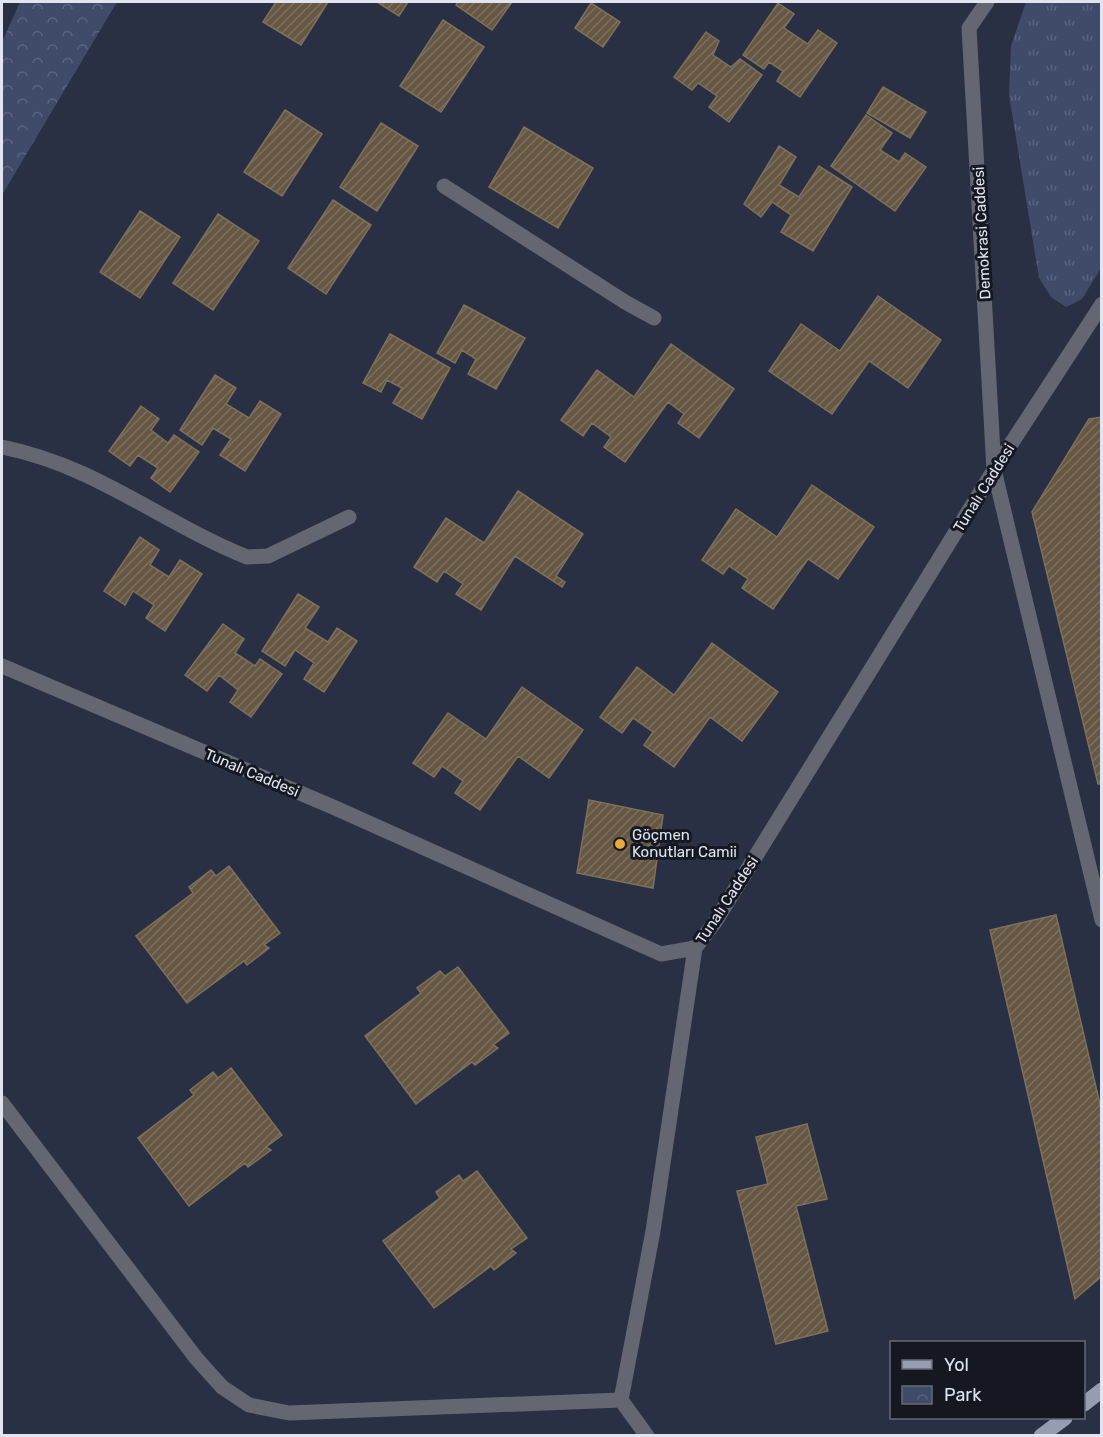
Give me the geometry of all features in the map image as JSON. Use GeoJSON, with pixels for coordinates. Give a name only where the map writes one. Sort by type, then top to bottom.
{"type":"FeatureCollection","features":[{"type":"Feature","properties":{"kind":"main road"},"geometry":{"type":"LineString","coordinates":[[1085,1402],[1101,1390]]}},
{"type":"Feature","properties":{"kind":"main road"},"geometry":{"type":"LineString","coordinates":[[1041,1436],[1064,1419]]}},
{"type":"Feature","properties":{"kind":"street","name":"Demokrasi Caddesi"},"geometry":{"type":"LineString","coordinates":[[987,2],[969,28],[994,470],[1101,920]]}},
{"type":"Feature","properties":{"kind":"street"},"geometry":{"type":"LineString","coordinates":[[444,186],[624,302],[654,318]]}},
{"type":"Feature","properties":{"kind":"street","name":"Tunalı Caddesi"},"geometry":{"type":"LineString","coordinates":[[2,666],[333,807],[661,954],[695,948],[715,922],[994,470],[1101,304]]}},
{"type":"Feature","properties":{"kind":"street"},"geometry":{"type":"LineString","coordinates":[[2,447],[37,454],[94,476],[247,557],[268,556],[349,517]]}},
{"type":"Feature","properties":{"kind":"street"},"geometry":{"type":"LineString","coordinates":[[647,1436],[621,1400],[653,1231],[695,948]]}},
{"type":"Feature","properties":{"kind":"street"},"geometry":{"type":"LineString","coordinates":[[2,1102],[196,1358],[222,1387],[249,1405],[289,1413],[621,1400]]}},
{"type":"Feature","properties":{"kind":"green space"},"geometry":{"type":"Polygon","coordinates":[[[20,2],[117,2],[2,195],[2,42],[20,2]]]}},
{"type":"Feature","properties":{"kind":"green space"},"geometry":{"type":"Polygon","coordinates":[[[1026,2],[1101,2],[1101,268],[1082,299],[1066,307],[1051,297],[1039,278],[1009,95],[1011,46],[1026,2]]]}},
{"type":"Feature","properties":{"kind":"building"},"geometry":{"type":"Polygon","coordinates":[[[276,2],[328,2],[301,45],[263,22],[276,2]]]}},
{"type":"Feature","properties":{"kind":"building"},"geometry":{"type":"Polygon","coordinates":[[[377,2],[408,2],[399,16],[377,2]]]}},
{"type":"Feature","properties":{"kind":"building"},"geometry":{"type":"Polygon","coordinates":[[[458,2],[512,2],[492,30],[456,5],[458,2]]]}},
{"type":"Feature","properties":{"kind":"building"},"geometry":{"type":"Polygon","coordinates":[[[591,3],[620,22],[603,47],[575,28],[591,3]]]}},
{"type":"Feature","properties":{"kind":"building"},"geometry":{"type":"Polygon","coordinates":[[[778,3],[794,14],[784,28],[808,44],[818,30],[837,43],[800,97],[777,81],[783,71],[769,62],[764,69],[743,55],[778,3]]]}},
{"type":"Feature","properties":{"kind":"building"},"geometry":{"type":"Polygon","coordinates":[[[443,20],[484,47],[441,112],[400,86],[443,20]]]}},
{"type":"Feature","properties":{"kind":"building"},"geometry":{"type":"Polygon","coordinates":[[[706,32],[719,41],[713,55],[731,67],[740,59],[762,75],[729,122],[709,107],[717,96],[698,83],[692,90],[674,77],[706,32]]]}},
{"type":"Feature","properties":{"kind":"building"},"geometry":{"type":"Polygon","coordinates":[[[883,87],[926,112],[910,138],[867,113],[883,87]]]}},
{"type":"Feature","properties":{"kind":"building"},"geometry":{"type":"Polygon","coordinates":[[[285,110],[322,134],[282,196],[244,172],[285,110]]]}},
{"type":"Feature","properties":{"kind":"building"},"geometry":{"type":"Polygon","coordinates":[[[866,115],[892,133],[880,150],[899,162],[905,153],[926,167],[895,211],[831,166],[866,115]]]}},
{"type":"Feature","properties":{"kind":"building"},"geometry":{"type":"Polygon","coordinates":[[[381,123],[418,146],[377,211],[340,187],[381,123]]]}},
{"type":"Feature","properties":{"kind":"building"},"geometry":{"type":"Polygon","coordinates":[[[524,127],[593,168],[558,228],[489,187],[524,127]]]}},
{"type":"Feature","properties":{"kind":"building"},"geometry":{"type":"Polygon","coordinates":[[[779,146],[796,157],[779,185],[799,197],[819,166],[852,187],[813,251],[781,232],[791,215],[772,202],[761,217],[744,204],[779,146]]]}},
{"type":"Feature","properties":{"kind":"building"},"geometry":{"type":"Polygon","coordinates":[[[333,200],[371,225],[326,294],[288,268],[333,200]]]}},
{"type":"Feature","properties":{"kind":"building"},"geometry":{"type":"Polygon","coordinates":[[[140,211],[180,237],[140,298],[100,272],[140,211]]]}},
{"type":"Feature","properties":{"kind":"building"},"geometry":{"type":"Polygon","coordinates":[[[218,214],[259,241],[213,310],[173,283],[218,214]]]}},
{"type":"Feature","properties":{"kind":"building"},"geometry":{"type":"Polygon","coordinates":[[[878,296],[941,340],[908,388],[869,361],[832,414],[769,371],[801,324],[840,351],[878,296]]]}},
{"type":"Feature","properties":{"kind":"building"},"geometry":{"type":"Polygon","coordinates":[[[464,305],[525,338],[496,389],[468,374],[476,359],[462,350],[455,363],[437,353],[464,305]]]}},
{"type":"Feature","properties":{"kind":"building"},"geometry":{"type":"Polygon","coordinates":[[[390,334],[450,368],[422,419],[393,403],[402,388],[387,380],[381,392],[363,383],[390,334]]]}},
{"type":"Feature","properties":{"kind":"building"},"geometry":{"type":"Polygon","coordinates":[[[671,344],[734,389],[699,438],[678,423],[684,414],[668,402],[625,462],[604,447],[611,437],[592,423],[583,436],[561,420],[597,370],[634,397],[671,344]]]}},
{"type":"Feature","properties":{"kind":"building"},"geometry":{"type":"Polygon","coordinates":[[[215,375],[236,388],[226,404],[249,418],[260,401],[281,414],[245,471],[220,455],[231,439],[213,428],[202,445],[180,430],[215,375]]]}},
{"type":"Feature","properties":{"kind":"building"},"geometry":{"type":"Polygon","coordinates":[[[141,406],[159,419],[151,430],[168,443],[174,435],[199,452],[170,492],[151,478],[158,468],[138,455],[130,466],[109,451],[141,406]]]}},
{"type":"Feature","properties":{"kind":"building"},"geometry":{"type":"Polygon","coordinates":[[[1102,417],[1102,784],[1098,784],[1032,512],[1089,419],[1102,417]]]}},
{"type":"Feature","properties":{"kind":"building"},"geometry":{"type":"Polygon","coordinates":[[[812,485],[874,527],[838,579],[808,559],[773,609],[742,588],[748,579],[729,566],[723,574],[702,560],[736,509],[777,537],[812,485]]]}},
{"type":"Feature","properties":{"kind":"building"},"geometry":{"type":"Polygon","coordinates":[[[518,491],[583,534],[556,576],[565,582],[562,587],[515,556],[481,610],[456,594],[463,584],[444,571],[437,582],[414,567],[446,518],[484,543],[518,491]]]}},
{"type":"Feature","properties":{"kind":"building"},"geometry":{"type":"Polygon","coordinates":[[[140,537],[159,550],[150,565],[169,577],[180,560],[202,574],[165,631],[146,618],[154,605],[133,591],[125,605],[104,591],[140,537]]]}},
{"type":"Feature","properties":{"kind":"building"},"geometry":{"type":"Polygon","coordinates":[[[298,594],[319,607],[305,628],[328,642],[337,628],[357,641],[324,692],[304,679],[314,663],[295,650],[285,666],[262,651],[298,594]]]}},
{"type":"Feature","properties":{"kind":"building"},"geometry":{"type":"Polygon","coordinates":[[[223,624],[244,639],[235,653],[255,666],[260,659],[282,674],[251,717],[230,702],[238,690],[219,675],[207,691],[185,675],[223,624]]]}},
{"type":"Feature","properties":{"kind":"building"},"geometry":{"type":"Polygon","coordinates":[[[712,643],[778,692],[742,741],[710,717],[674,767],[644,745],[653,732],[633,718],[622,733],[600,717],[637,667],[674,695],[712,643]]]}},
{"type":"Feature","properties":{"kind":"building"},"geometry":{"type":"Polygon","coordinates":[[[522,687],[583,730],[549,778],[518,756],[480,810],[455,793],[463,781],[442,766],[434,777],[413,763],[448,713],[486,739],[522,687]]]}},
{"type":"Feature","properties":{"kind":"building","name":"Göçmen Konutları Camii"},"geometry":{"type":"Polygon","coordinates":[[[589,800],[663,815],[653,888],[577,873],[589,800]]]}},
{"type":"Feature","properties":{"kind":"building"},"geometry":{"type":"Polygon","coordinates":[[[229,866],[280,933],[264,945],[269,948],[247,965],[244,961],[187,1003],[136,936],[193,893],[189,887],[211,870],[216,876],[229,866]]]}},
{"type":"Feature","properties":{"kind":"building"},"geometry":{"type":"Polygon","coordinates":[[[1056,915],[1102,1113],[1102,1276],[1075,1299],[990,930],[1056,915]]]}},
{"type":"Feature","properties":{"kind":"building"},"geometry":{"type":"Polygon","coordinates":[[[458,967],[509,1033],[493,1045],[498,1048],[475,1065],[472,1062],[416,1104],[365,1036],[421,993],[417,988],[440,971],[445,976],[458,967]]]}},
{"type":"Feature","properties":{"kind":"building"},"geometry":{"type":"Polygon","coordinates":[[[231,1068],[282,1135],[266,1147],[271,1150],[248,1167],[245,1163],[189,1206],[138,1138],[194,1095],[190,1090],[213,1072],[218,1078],[231,1068]]]}},
{"type":"Feature","properties":{"kind":"building"},"geometry":{"type":"Polygon","coordinates":[[[807,1124],[827,1199],[796,1206],[828,1331],[776,1344],[737,1191],[768,1184],[756,1137],[807,1124]]]}},
{"type":"Feature","properties":{"kind":"building"},"geometry":{"type":"Polygon","coordinates":[[[477,1171],[527,1238],[511,1249],[516,1253],[494,1270],[491,1266],[434,1308],[383,1241],[440,1198],[436,1192],[459,1175],[463,1181],[477,1171]]]}},
{"type":"Feature","properties":{"kind":"place","name":"Göçmen Konutları Camii"},"geometry":{"type":"Point","coordinates":[620,844]}}]}
